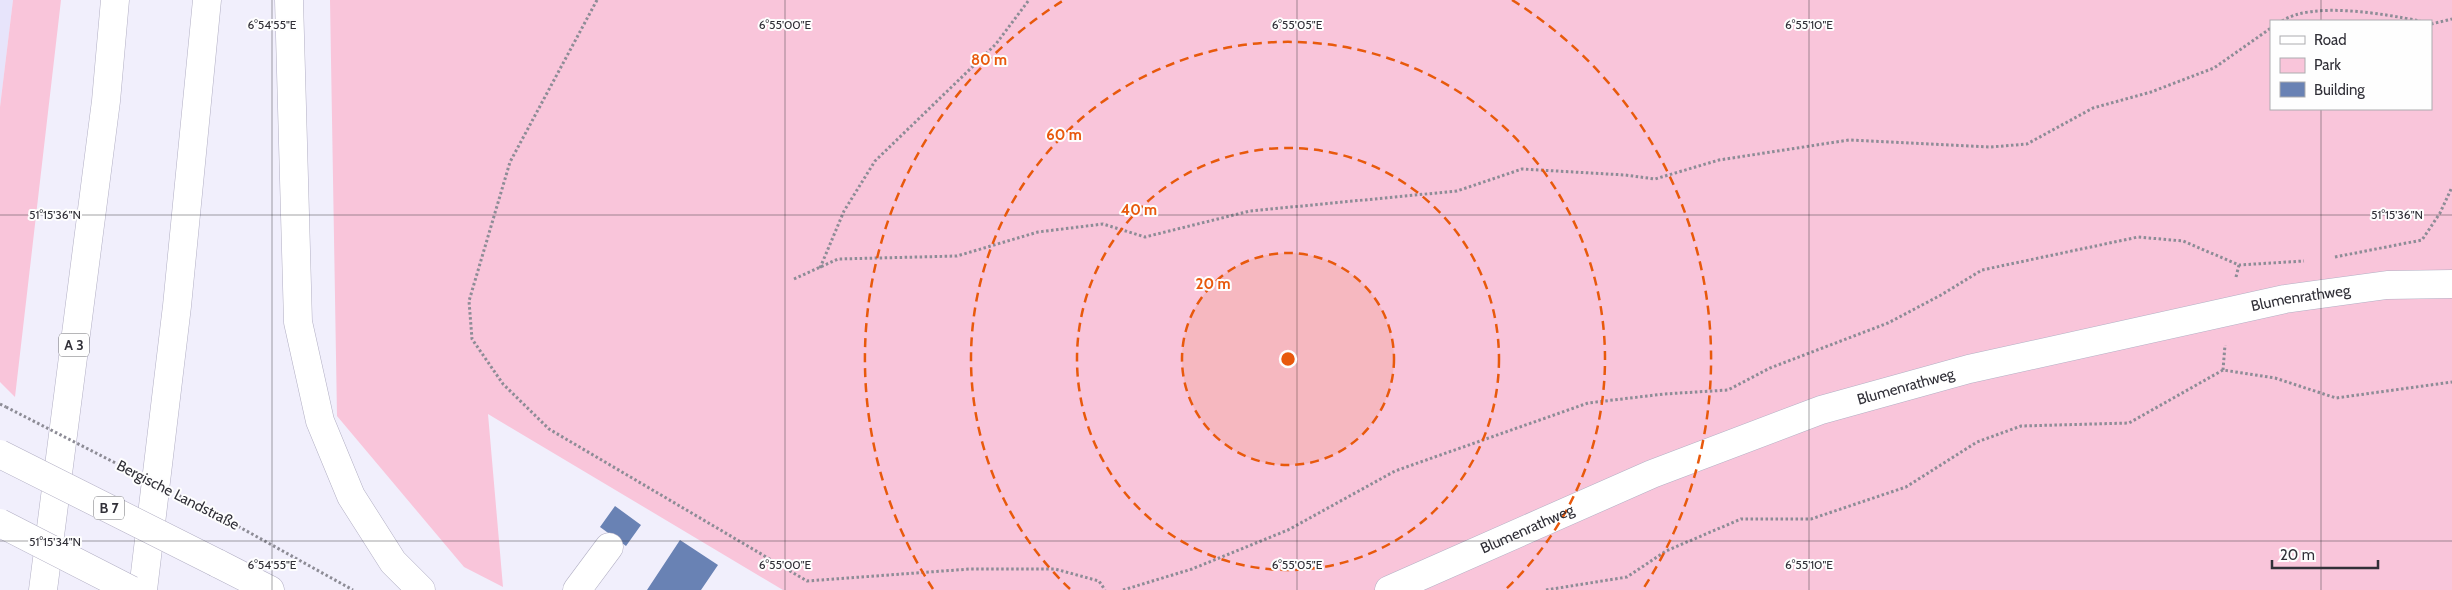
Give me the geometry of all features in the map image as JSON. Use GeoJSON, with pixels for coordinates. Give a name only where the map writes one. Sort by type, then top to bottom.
{"type":"FeatureCollection","features":[{"type":"Feature","properties":{"kind":"main road","name":"A 3"},"geometry":{"type":"LineString","coordinates":[[42,590],[106,101],[114,0]]}},
{"type":"Feature","properties":{"kind":"main road"},"geometry":{"type":"LineString","coordinates":[[143,590],[177,306],[207,0]]}},
{"type":"Feature","properties":{"kind":"main road"},"geometry":{"type":"LineString","coordinates":[[290,0],[298,322],[320,421],[351,496],[393,562],[421,590]]}},
{"type":"Feature","properties":{"kind":"main road","name":"Blumenrathweg"},"geometry":{"type":"LineString","coordinates":[[1389,590],[1652,474],[1821,410],[1969,369],[2285,299],[2387,285],[2452,284]]}},
{"type":"Feature","properties":{"kind":"main road","name":"B 7"},"geometry":{"type":"LineString","coordinates":[[0,454],[270,590]]}},
{"type":"Feature","properties":{"kind":"main road"},"geometry":{"type":"LineString","coordinates":[[0,523],[131,590]]}},
{"type":"Feature","properties":{"kind":"main road"},"geometry":{"type":"LineString","coordinates":[[577,590],[609,547]]}},
{"type":"Feature","properties":{"kind":"path"},"geometry":{"type":"LineString","coordinates":[[597,0],[510,162],[469,301],[472,339],[502,384],[549,429],[807,581],[970,569],[1055,569],[1099,581],[1105,590]]}},
{"type":"Feature","properties":{"kind":"path"},"geometry":{"type":"LineString","coordinates":[[820,268],[844,211],[875,161],[996,44],[1029,0]]}},
{"type":"Feature","properties":{"kind":"path"},"geometry":{"type":"LineString","coordinates":[[2284,20],[2290,16],[2328,9],[2412,20]]}},
{"type":"Feature","properties":{"kind":"path"},"geometry":{"type":"LineString","coordinates":[[2432,24],[2452,18]]}},
{"type":"Feature","properties":{"kind":"path"},"geometry":{"type":"LineString","coordinates":[[794,279],[838,259],[957,256],[1038,232],[1103,224],[1145,236],[1250,211],[1457,191],[1522,170],[1626,175],[1655,179],[1719,160],[1849,140],[1991,147],[2028,144],[2093,108],[2151,92],[2214,68],[2270,29]]}},
{"type":"Feature","properties":{"kind":"path"},"geometry":{"type":"LineString","coordinates":[[2326,259],[2422,240],[2440,213],[2452,187]]}},
{"type":"Feature","properties":{"kind":"path"},"geometry":{"type":"LineString","coordinates":[[1122,590],[1192,569],[1288,530],[1395,471],[1588,403],[1664,394],[1728,390],[1770,368],[1888,324],[1982,270],[2138,236],[2184,241],[2239,265],[2307,261]]}},
{"type":"Feature","properties":{"kind":"path"},"geometry":{"type":"LineString","coordinates":[[1546,590],[1627,577],[1666,551],[1741,519],[1811,519],[1898,490],[1906,487],[1977,442],[2021,426],[2129,423],[2223,370],[2274,378],[2336,398],[2452,382]]}},
{"type":"Feature","properties":{"kind":"path","name":"Bergische Landstraße"},"geometry":{"type":"LineString","coordinates":[[0,404],[225,519],[353,590]]}},
{"type":"Feature","properties":{"kind":"shaded area"},"geometry":{"type":"Polygon","coordinates":[[[0,0],[13,0],[0,107],[0,0]]]}},
{"type":"Feature","properties":{"kind":"green space"},"geometry":{"type":"Polygon","coordinates":[[[13,0],[61,0],[15,397],[0,382],[0,107],[13,0]]]}},
{"type":"Feature","properties":{"kind":"green space"},"geometry":{"type":"Polygon","coordinates":[[[330,0],[2452,0],[2452,590],[783,590],[488,414],[503,587],[464,567],[337,416],[330,0]]]}},
{"type":"Feature","properties":{"kind":"building"},"geometry":{"type":"Polygon","coordinates":[[[615,506],[641,525],[626,546],[600,527],[615,506]]]}},
{"type":"Feature","properties":{"kind":"building"},"geometry":{"type":"Polygon","coordinates":[[[680,540],[718,565],[701,590],[647,590],[680,540]]]}}]}
